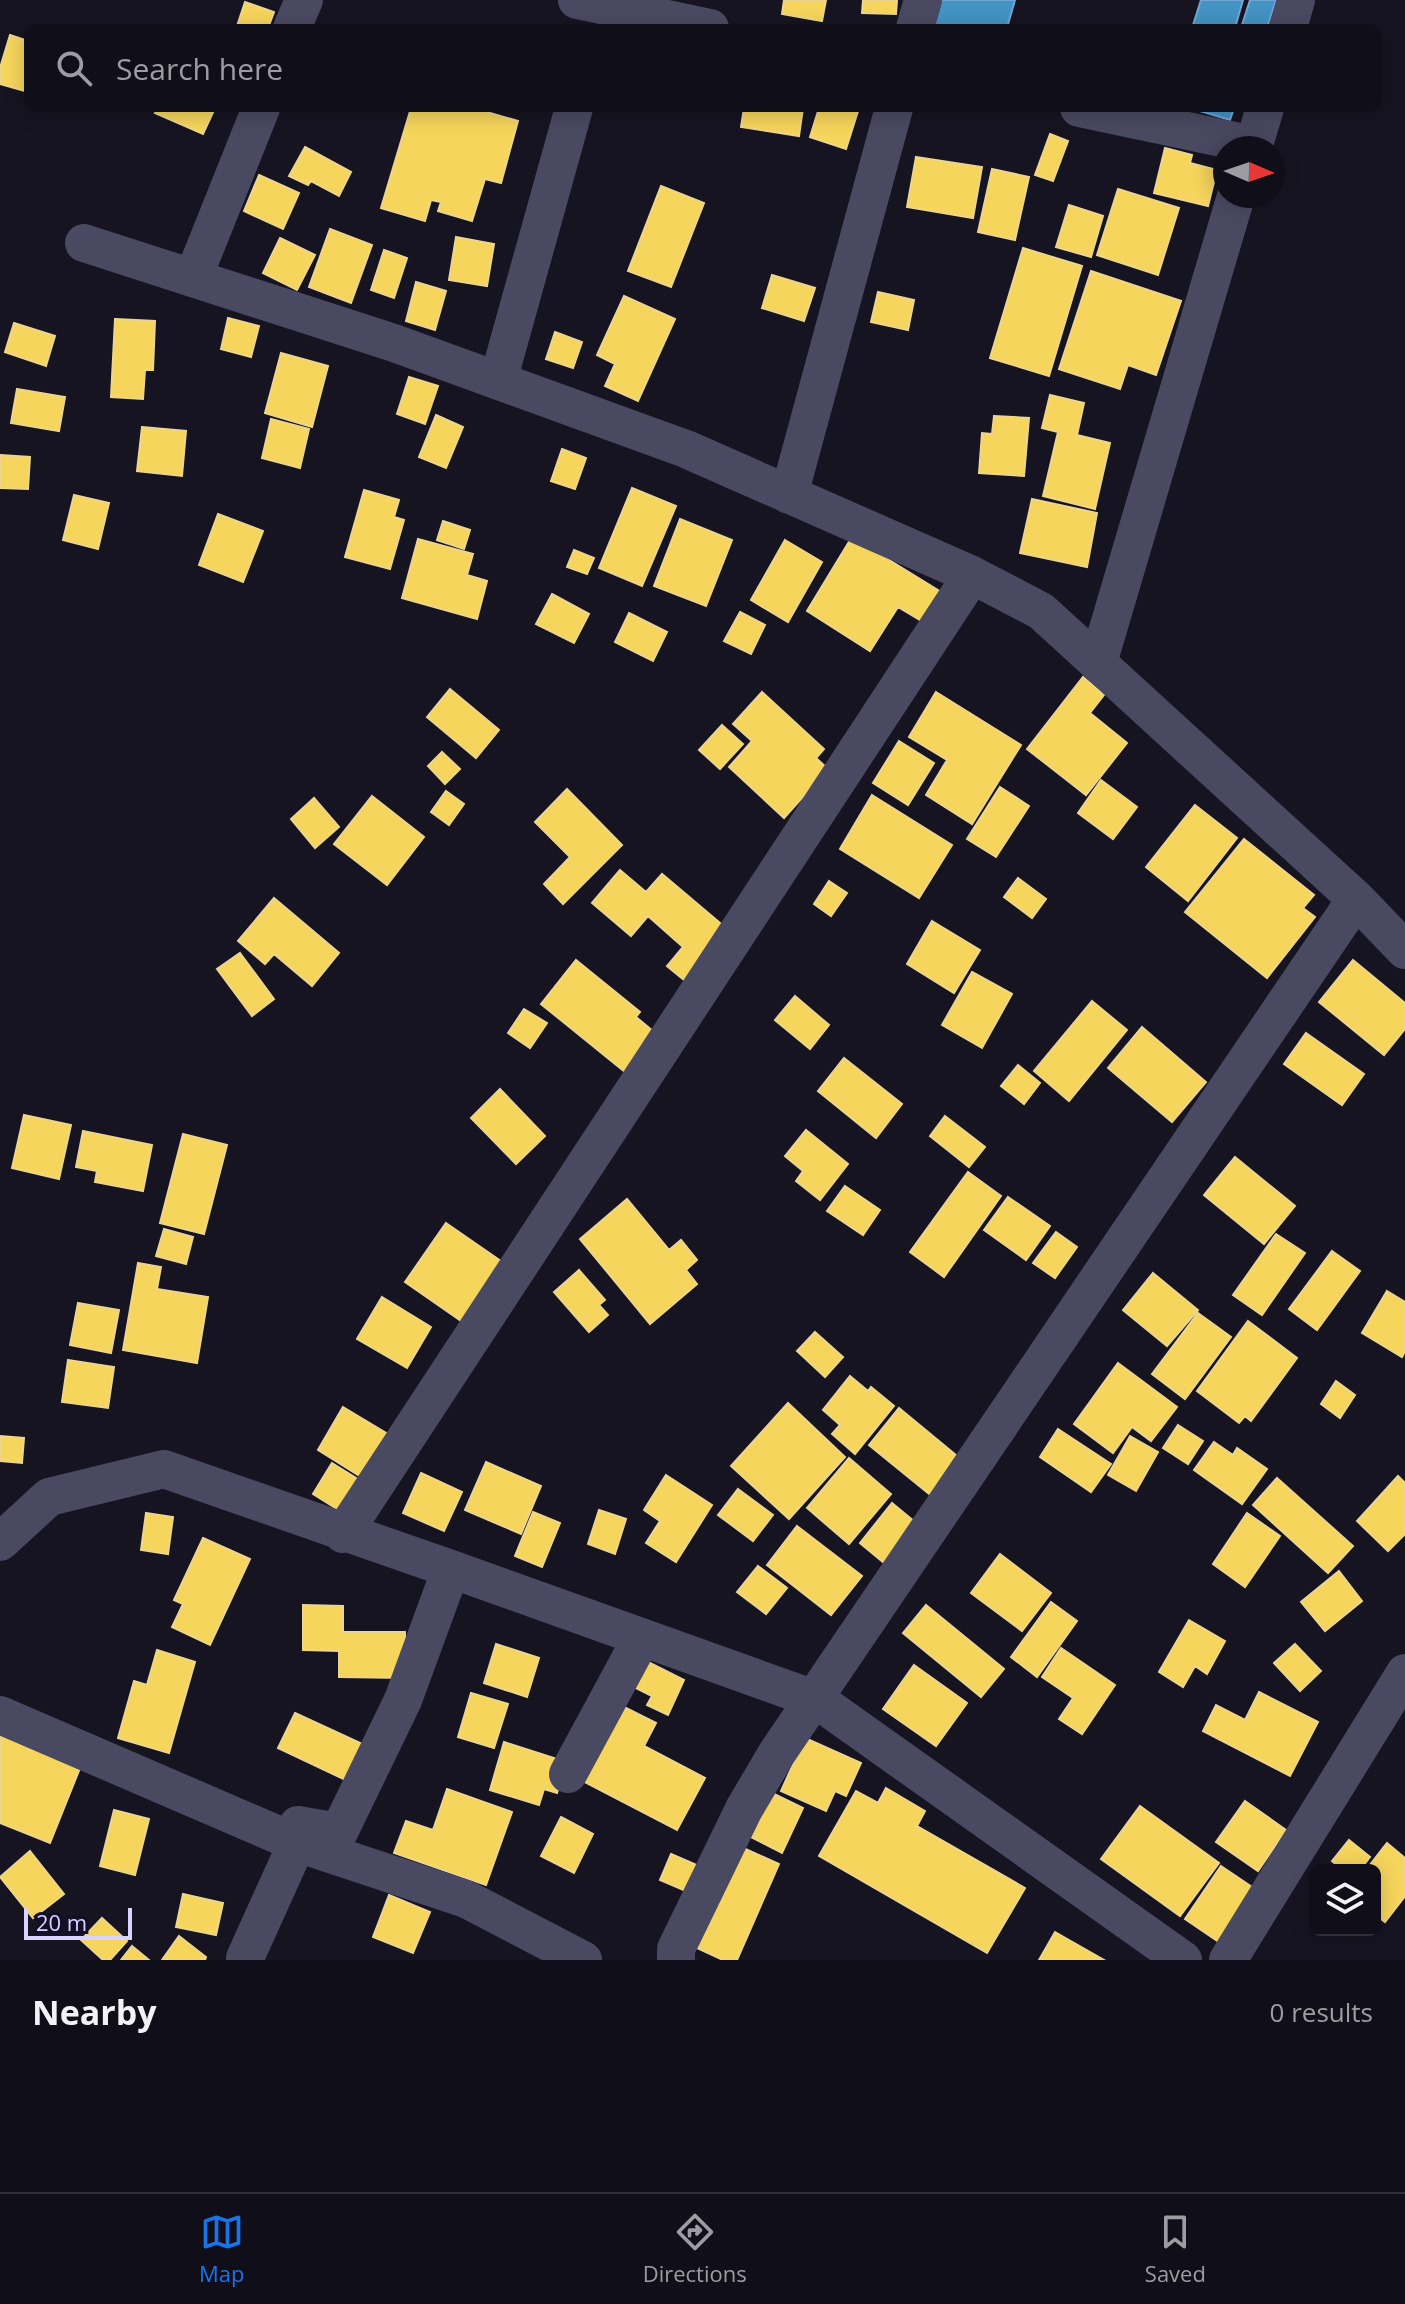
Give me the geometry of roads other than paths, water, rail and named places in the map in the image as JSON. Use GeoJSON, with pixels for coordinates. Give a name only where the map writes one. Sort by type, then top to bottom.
{"type":"FeatureCollection","features":[{"type":"Feature","properties":{"kind":"street"},"geometry":{"type":"LineString","coordinates":[[294,24],[304,0]]}},
{"type":"Feature","properties":{"kind":"street"},"geometry":{"type":"LineString","coordinates":[[916,24],[923,0]]}},
{"type":"Feature","properties":{"kind":"street"},"geometry":{"type":"LineString","coordinates":[[1289,24],[1296,0]]}},
{"type":"Feature","properties":{"kind":"street"},"geometry":{"type":"LineString","coordinates":[[595,8],[687,24]]}},
{"type":"Feature","properties":{"kind":"street"},"geometry":{"type":"LineString","coordinates":[[193,278],[259,112]]}},
{"type":"Feature","properties":{"kind":"street"},"geometry":{"type":"LineString","coordinates":[[498,381],[573,112]]}},
{"type":"Feature","properties":{"kind":"street"},"geometry":{"type":"LineString","coordinates":[[789,495],[893,112]]}},
{"type":"Feature","properties":{"kind":"street"},"geometry":{"type":"LineString","coordinates":[[1097,112],[1213,137]]}},
{"type":"Feature","properties":{"kind":"street"},"geometry":{"type":"LineString","coordinates":[[1256,136],[1264,112]]}},
{"type":"Feature","properties":{"kind":"street"},"geometry":{"type":"LineString","coordinates":[[1098,663],[1232,208]]}},
{"type":"Feature","properties":{"kind":"street"},"geometry":{"type":"LineString","coordinates":[[84,243],[498,381],[686,449],[972,575],[1041,611],[1356,899],[1405,950]]}},
{"type":"Feature","properties":{"kind":"street"},"geometry":{"type":"LineString","coordinates":[[343,1534],[972,575]]}},
{"type":"Feature","properties":{"kind":"street"},"geometry":{"type":"LineString","coordinates":[[676,1960],[676,1949],[744,1809],[777,1753],[817,1700],[1356,899]]}},
{"type":"Feature","properties":{"kind":"street"},"geometry":{"type":"LineString","coordinates":[[0,1542],[49,1497],[164,1469],[343,1534],[451,1569],[817,1700],[1183,1960]]}},
{"type":"Feature","properties":{"kind":"street"},"geometry":{"type":"LineString","coordinates":[[245,1958],[297,1843],[298,1825],[339,1832],[403,1700],[451,1569]]}},
{"type":"Feature","properties":{"kind":"street"},"geometry":{"type":"LineString","coordinates":[[568,1774],[641,1639]]}},
{"type":"Feature","properties":{"kind":"street"},"geometry":{"type":"LineString","coordinates":[[1228,1960],[1405,1673]]}},
{"type":"Feature","properties":{"kind":"street"},"geometry":{"type":"LineString","coordinates":[[0,1715],[297,1843],[466,1899],[583,1960]]}}]}
